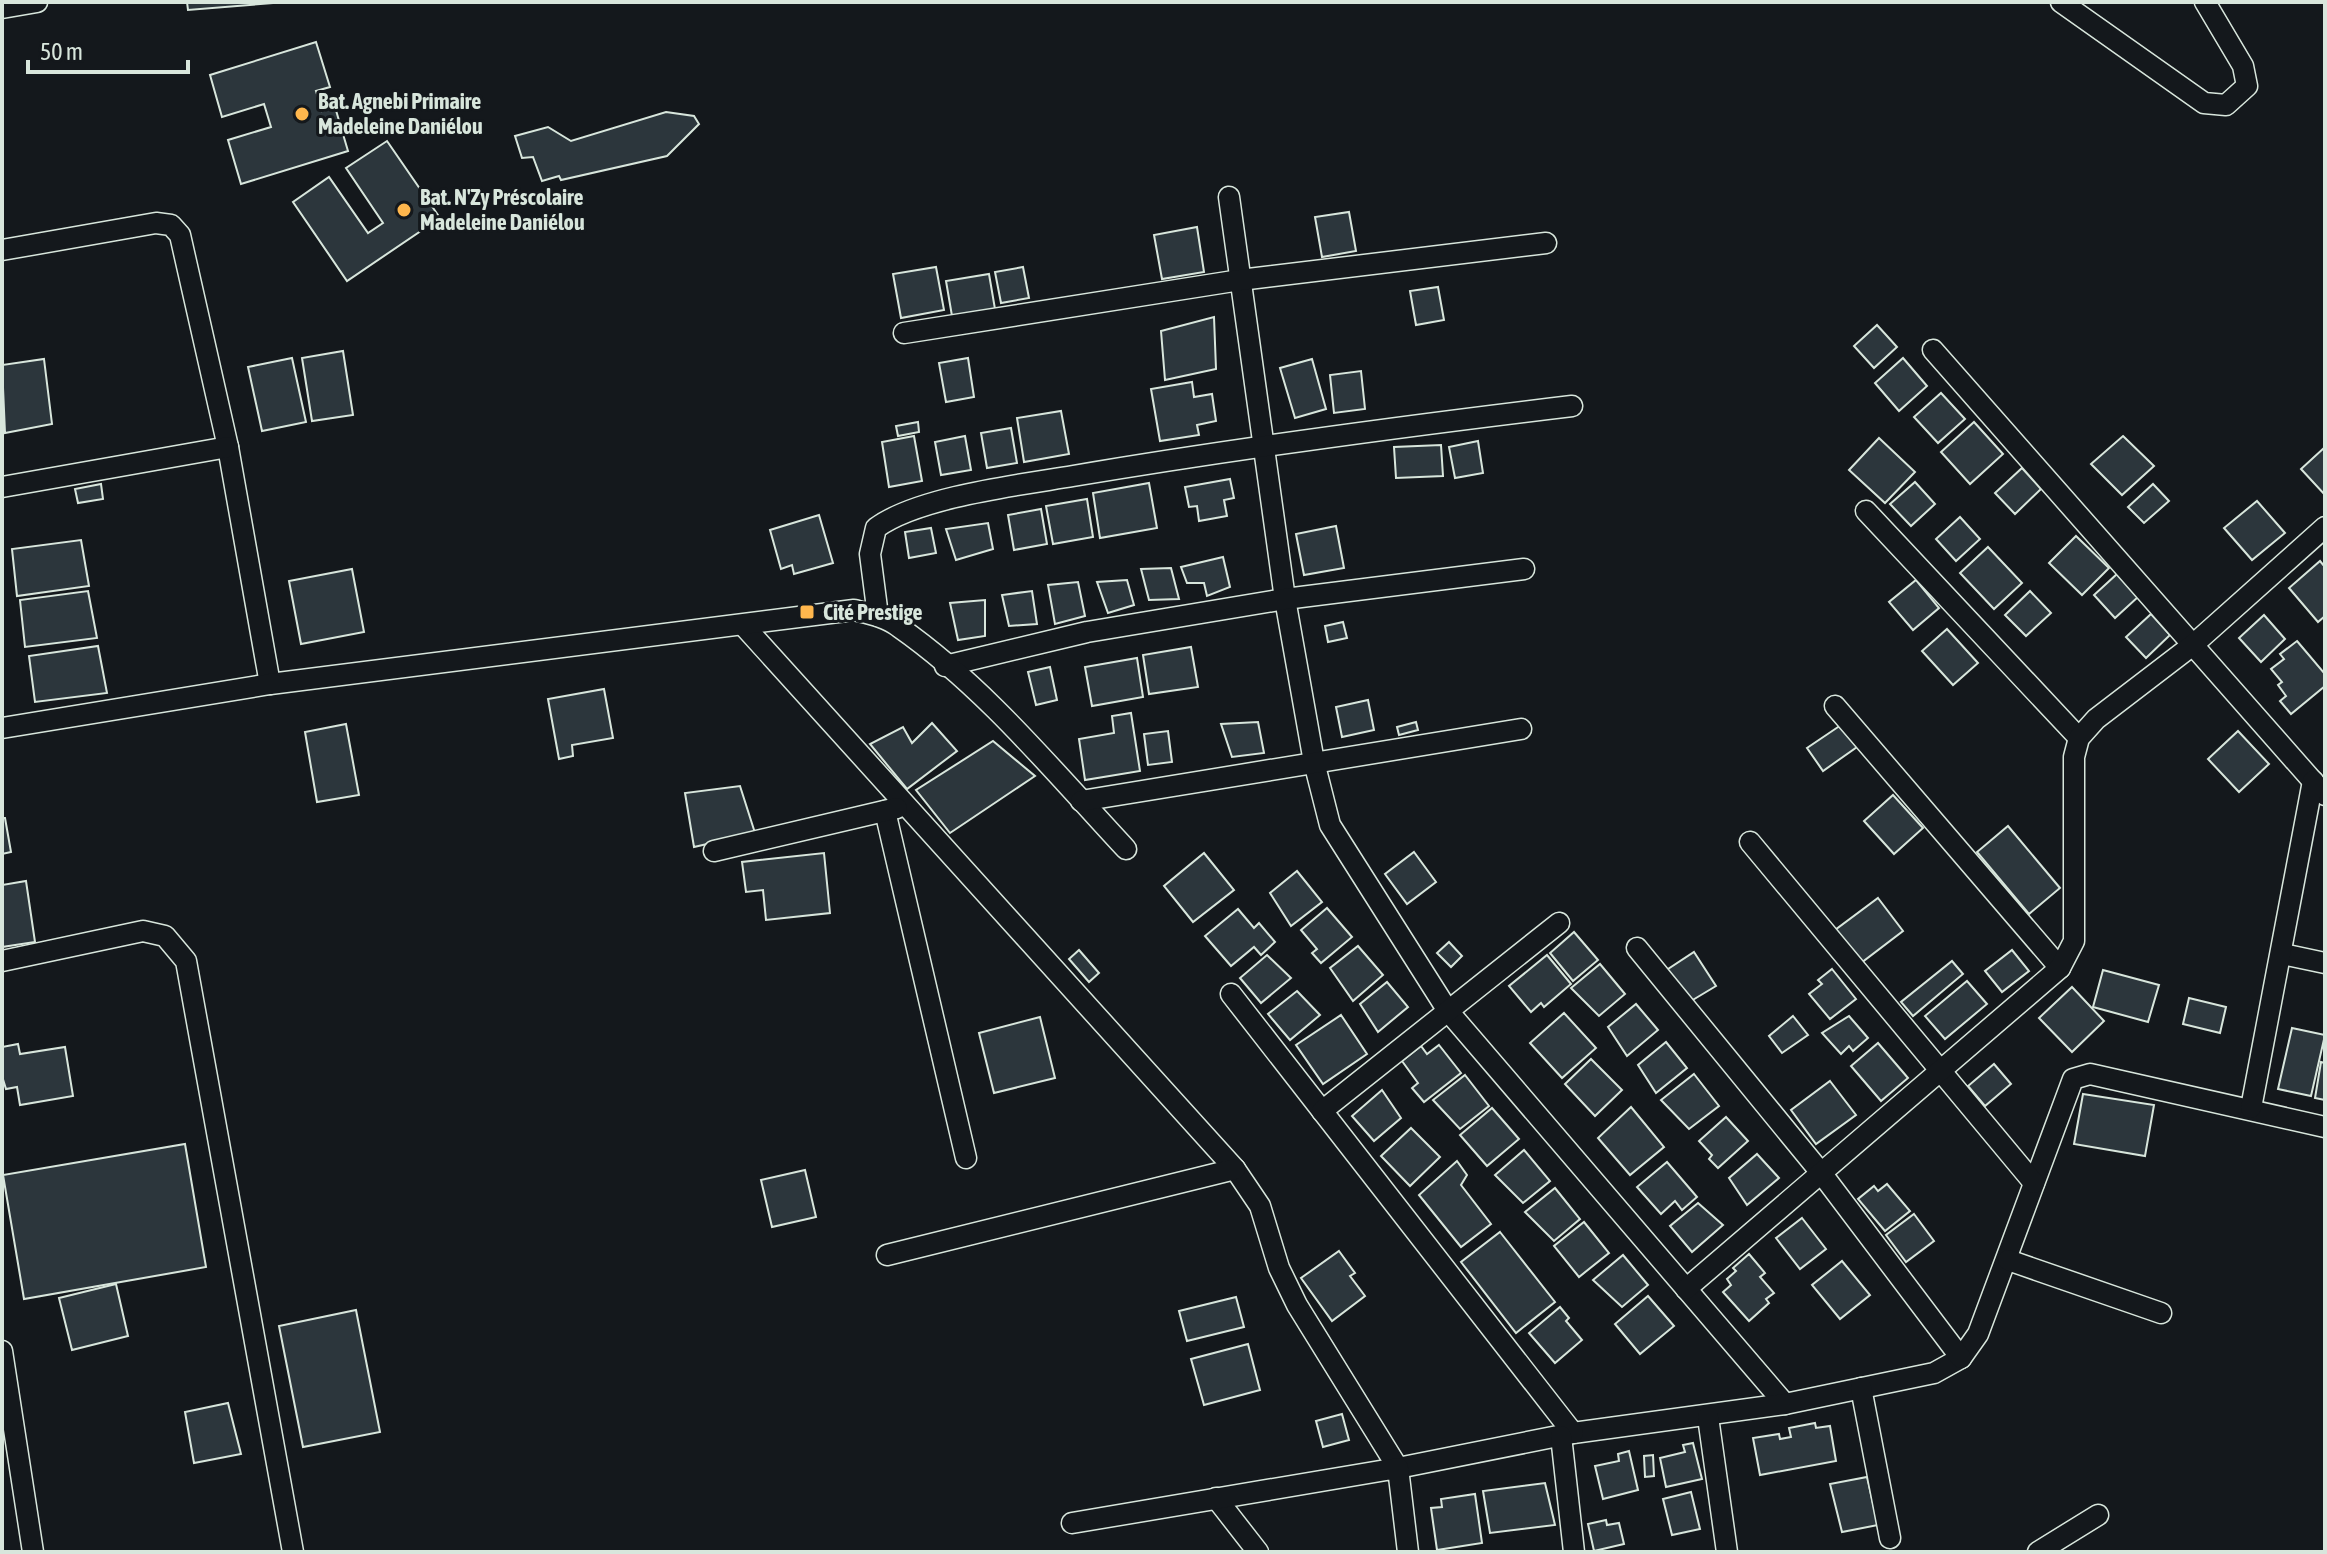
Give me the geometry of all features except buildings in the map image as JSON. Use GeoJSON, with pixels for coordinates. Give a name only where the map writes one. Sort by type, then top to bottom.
{"type":"FeatureCollection","features":[{"type":"Feature","properties":{"kind":"street"},"geometry":{"type":"LineString","coordinates":[[2,8],[37,2]]}},
{"type":"Feature","properties":{"kind":"street"},"geometry":{"type":"LineString","coordinates":[[2061,2],[2204,103],[2226,105],[2247,86],[2243,66],[2205,2]]}},
{"type":"Feature","properties":{"kind":"street"},"geometry":{"type":"LineString","coordinates":[[1229,197],[1285,599],[1314,762],[1330,825],[1448,1011],[1785,1404]]}},
{"type":"Feature","properties":{"kind":"street"},"geometry":{"type":"LineString","coordinates":[[2,250],[156,223],[171,225],[180,235],[228,447],[270,684]]}},
{"type":"Feature","properties":{"kind":"street"},"geometry":{"type":"LineString","coordinates":[[904,333],[1240,280],[1546,243]]}},
{"type":"Feature","properties":{"kind":"street"},"geometry":{"type":"LineString","coordinates":[[1933,350],[2319,788],[2251,1108]]}},
{"type":"Feature","properties":{"kind":"street"},"geometry":{"type":"LineString","coordinates":[[878,616],[870,554],[876,528],[895,514],[1007,487],[1262,444],[1572,406]]}},
{"type":"Feature","properties":{"kind":"street"},"geometry":{"type":"LineString","coordinates":[[2,487],[228,447]]}},
{"type":"Feature","properties":{"kind":"street"},"geometry":{"type":"LineString","coordinates":[[1866,511],[2079,738]]}},
{"type":"Feature","properties":{"kind":"street"},"geometry":{"type":"LineString","coordinates":[[1686,1289],[1942,1073],[2060,968],[2074,941],[2074,757],[2079,738],[2096,719],[2194,644],[2322,536]]}},
{"type":"Feature","properties":{"kind":"street"},"geometry":{"type":"LineString","coordinates":[[945,666],[1087,632],[1285,599],[1524,569]]}},
{"type":"Feature","properties":{"kind":"street"},"geometry":{"type":"LineString","coordinates":[[2,728],[270,684],[854,610],[878,616],[898,626],[991,706],[1126,849]]}},
{"type":"Feature","properties":{"kind":"street"},"geometry":{"type":"LineString","coordinates":[[743,625],[1235,1169],[1260,1206],[1279,1268],[1297,1305],[1398,1468],[1408,1552]]}},
{"type":"Feature","properties":{"kind":"street"},"geometry":{"type":"LineString","coordinates":[[1835,706],[2060,968]]}},
{"type":"Feature","properties":{"kind":"street"},"geometry":{"type":"LineString","coordinates":[[1081,801],[1521,729]]}},
{"type":"Feature","properties":{"kind":"street"},"geometry":{"type":"LineString","coordinates":[[714,851],[907,806]]}},
{"type":"Feature","properties":{"kind":"street"},"geometry":{"type":"LineString","coordinates":[[885,811],[966,1158]]}},
{"type":"Feature","properties":{"kind":"street"},"geometry":{"type":"LineString","coordinates":[[1750,842],[2034,1183]]}},
{"type":"Feature","properties":{"kind":"street"},"geometry":{"type":"LineString","coordinates":[[1322,1111],[1559,923]]}},
{"type":"Feature","properties":{"kind":"street"},"geometry":{"type":"LineString","coordinates":[[2,961],[143,931],[165,936],[186,961],[293,1552]]}},
{"type":"Feature","properties":{"kind":"street"},"geometry":{"type":"LineString","coordinates":[[1637,948],[1822,1174],[1961,1358]]}},
{"type":"Feature","properties":{"kind":"street"},"geometry":{"type":"LineString","coordinates":[[2282,954],[2325,963]]}},
{"type":"Feature","properties":{"kind":"street"},"geometry":{"type":"LineString","coordinates":[[1231,994],[1567,1435],[1574,1552]]}},
{"type":"Feature","properties":{"kind":"street"},"geometry":{"type":"LineString","coordinates":[[1072,1523],[1398,1468],[1567,1435],[1785,1404],[1934,1373],[1961,1358],[1978,1334],[2073,1079],[2090,1074],[2325,1127]]}},
{"type":"Feature","properties":{"kind":"street"},"geometry":{"type":"LineString","coordinates":[[887,1255],[1235,1169]]}},
{"type":"Feature","properties":{"kind":"street"},"geometry":{"type":"LineString","coordinates":[[2008,1260],[2161,1313]]}},
{"type":"Feature","properties":{"kind":"street"},"geometry":{"type":"LineString","coordinates":[[2,1351],[33,1552]]}},
{"type":"Feature","properties":{"kind":"street"},"geometry":{"type":"LineString","coordinates":[[1861,1388],[1890,1538]]}},
{"type":"Feature","properties":{"kind":"street"},"geometry":{"type":"LineString","coordinates":[[1708,1417],[1727,1552]]}},
{"type":"Feature","properties":{"kind":"street"},"geometry":{"type":"LineString","coordinates":[[1216,1498],[1258,1552]]}},
{"type":"Feature","properties":{"kind":"street"},"geometry":{"type":"LineString","coordinates":[[2038,1552],[2098,1515]]}},
{"type":"Feature","properties":{"kind":"place","name":"Bat. Agnebi Primaire Madeleine Daniélou"},"geometry":{"type":"Point","coordinates":[302,114]}},
{"type":"Feature","properties":{"kind":"place","name":"Bat. N'Zy Préscolaire Madeleine Daniélou"},"geometry":{"type":"Point","coordinates":[404,210]}},
{"type":"Feature","properties":{"kind":"place","name":"Cité Prestige"},"geometry":{"type":"Point","coordinates":[807,612]}}]}
